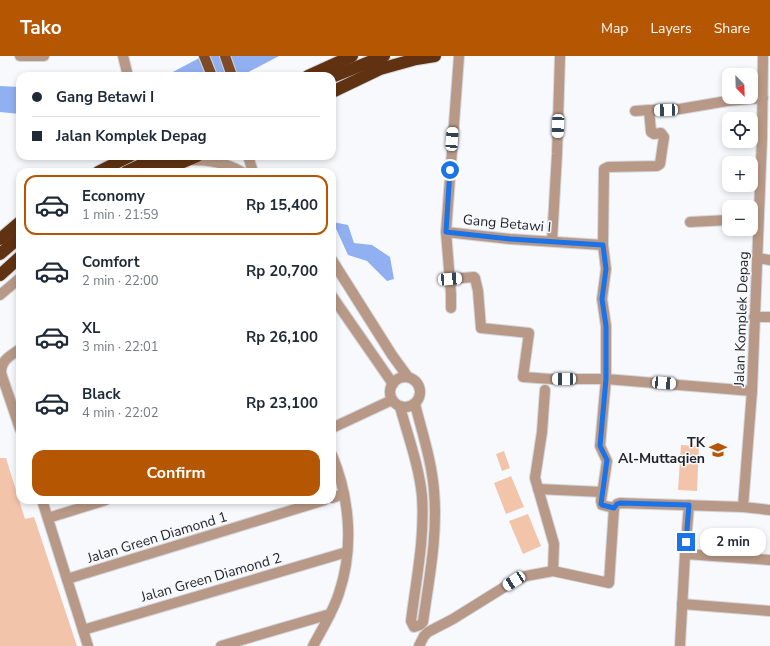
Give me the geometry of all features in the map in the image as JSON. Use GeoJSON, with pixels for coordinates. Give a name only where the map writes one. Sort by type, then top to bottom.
{"type":"FeatureCollection","features":[{"type":"Feature","properties":{"kind":"highway"},"geometry":{"type":"LineString","coordinates":[[317,72],[352,56]]}},
{"type":"Feature","properties":{"kind":"highway"},"geometry":{"type":"LineString","coordinates":[[336,75],[384,56]]}},
{"type":"Feature","properties":{"kind":"highway"},"geometry":{"type":"LineString","coordinates":[[336,82],[374,66],[407,56]]}},
{"type":"Feature","properties":{"kind":"highway"},"geometry":{"type":"LineString","coordinates":[[336,90],[380,69],[416,59],[435,56]]}},
{"type":"Feature","properties":{"kind":"highway"},"geometry":{"type":"LineString","coordinates":[[106,168],[122,160]]}},
{"type":"Feature","properties":{"kind":"highway"},"geometry":{"type":"LineString","coordinates":[[134,168],[152,160]]}},
{"type":"Feature","properties":{"kind":"highway"},"geometry":{"type":"LineString","coordinates":[[147,168],[165,160]]}},
{"type":"Feature","properties":{"kind":"highway"},"geometry":{"type":"LineString","coordinates":[[169,168],[188,160]]}},
{"type":"Feature","properties":{"kind":"highway"},"geometry":{"type":"LineString","coordinates":[[0,239],[16,225]]}},
{"type":"Feature","properties":{"kind":"highway"},"geometry":{"type":"LineString","coordinates":[[0,254],[16,240]]}},
{"type":"Feature","properties":{"kind":"highway"},"geometry":{"type":"LineString","coordinates":[[0,261],[16,247]]}},
{"type":"Feature","properties":{"kind":"highway"},"geometry":{"type":"LineString","coordinates":[[0,275],[16,261]]}},
{"type":"Feature","properties":{"kind":"main road"},"geometry":{"type":"LineString","coordinates":[[204,56],[210,72]]}},
{"type":"Feature","properties":{"kind":"main road"},"geometry":{"type":"LineString","coordinates":[[224,56],[230,72]]}},
{"type":"Feature","properties":{"kind":"street"},"geometry":{"type":"LineString","coordinates":[[20,56],[44,56]]}},
{"type":"Feature","properties":{"kind":"street","name":"Gang Betawi I"},"geometry":{"type":"LineString","coordinates":[[459,56],[446,232],[510,239],[601,245]]}},
{"type":"Feature","properties":{"kind":"street"},"geometry":{"type":"LineString","coordinates":[[552,242],[557,154],[560,56]]}},
{"type":"Feature","properties":{"kind":"street","name":"Jalan Komplek Depag"},"geometry":{"type":"LineString","coordinates":[[758,208],[766,180],[763,56]]}},
{"type":"Feature","properties":{"kind":"street"},"geometry":{"type":"LineString","coordinates":[[635,111],[680,109],[727,100],[763,98]]}},
{"type":"Feature","properties":{"kind":"street"},"geometry":{"type":"LineString","coordinates":[[614,508],[601,504],[607,460],[600,446],[606,379],[606,326],[602,299],[606,269],[601,245],[604,169],[608,167],[657,166],[660,164],[664,137],[661,133],[654,134],[651,132],[649,110]]}},
{"type":"Feature","properties":{"kind":"street"},"geometry":{"type":"LineString","coordinates":[[211,160],[233,167]]}},
{"type":"Feature","properties":{"kind":"street"},"geometry":{"type":"LineString","coordinates":[[690,222],[722,220]]}},
{"type":"Feature","properties":{"kind":"street"},"geometry":{"type":"LineString","coordinates":[[446,232],[451,308]]}},
{"type":"Feature","properties":{"kind":"street","name":"Jalan Komplek Depag"},"geometry":{"type":"LineString","coordinates":[[743,507],[752,391],[757,258],[756,236]]}},
{"type":"Feature","properties":{"kind":"street"},"geometry":{"type":"LineString","coordinates":[[757,258],[770,260]]}},
{"type":"Feature","properties":{"kind":"street"},"geometry":{"type":"LineString","coordinates":[[336,266],[392,355],[408,377]]}},
{"type":"Feature","properties":{"kind":"street"},"geometry":{"type":"LineString","coordinates":[[450,279],[476,278],[481,328],[529,333],[523,377],[551,379],[606,379],[752,391]]}},
{"type":"Feature","properties":{"kind":"street"},"geometry":{"type":"LineString","coordinates":[[0,295],[16,281]]}},
{"type":"Feature","properties":{"kind":"street"},"geometry":{"type":"LineString","coordinates":[[336,302],[393,384]]}},
{"type":"Feature","properties":{"kind":"street"},"geometry":{"type":"LineString","coordinates":[[754,317],[770,317]]}},
{"type":"Feature","properties":{"kind":"street"},"geometry":{"type":"LineString","coordinates":[[16,352],[1,366],[1,373],[16,413]]}},
{"type":"Feature","properties":{"kind":"street"},"geometry":{"type":"LineString","coordinates":[[408,377],[415,380],[420,387],[420,394],[416,404],[434,489],[436,518],[433,554],[422,622],[420,625],[414,627],[411,621],[420,551],[422,496],[417,470],[396,403],[390,392],[393,384],[399,378],[408,377]]}},
{"type":"Feature","properties":{"kind":"street"},"geometry":{"type":"LineString","coordinates":[[546,390],[542,432],[535,478],[555,546],[553,571]]}},
{"type":"Feature","properties":{"kind":"street"},"geometry":{"type":"LineString","coordinates":[[336,426],[396,403],[407,407],[416,404]]}},
{"type":"Feature","properties":{"kind":"street"},"geometry":{"type":"LineString","coordinates":[[314,646],[335,604],[342,583],[347,552],[348,521],[344,494],[336,468]]}},
{"type":"Feature","properties":{"kind":"street"},"geometry":{"type":"LineString","coordinates":[[538,489],[602,492]]}},
{"type":"Feature","properties":{"kind":"street"},"geometry":{"type":"LineString","coordinates":[[336,497],[344,494]]}},
{"type":"Feature","properties":{"kind":"street"},"geometry":{"type":"LineString","coordinates":[[43,504],[88,646]]}},
{"type":"Feature","properties":{"kind":"street"},"geometry":{"type":"LineString","coordinates":[[48,518],[93,504]]}},
{"type":"Feature","properties":{"kind":"street","name":"Jalan Green Diamond 1"},"geometry":{"type":"LineString","coordinates":[[67,579],[312,504]]}},
{"type":"Feature","properties":{"kind":"street"},"geometry":{"type":"LineString","coordinates":[[419,646],[424,636],[428,632],[453,619],[514,581],[534,574],[553,571],[609,583],[614,508],[617,504],[743,507],[770,510]]}},
{"type":"Feature","properties":{"kind":"street"},"geometry":{"type":"LineString","coordinates":[[680,646],[689,505]]}},
{"type":"Feature","properties":{"kind":"street","name":"Jalan Green Diamond 2"},"geometry":{"type":"LineString","coordinates":[[83,630],[347,552]]}},
{"type":"Feature","properties":{"kind":"street"},"geometry":{"type":"LineString","coordinates":[[685,554],[770,560]]}},
{"type":"Feature","properties":{"kind":"street"},"geometry":{"type":"LineString","coordinates":[[682,604],[770,611]]}},
{"type":"Feature","properties":{"kind":"street"},"geometry":{"type":"LineString","coordinates":[[221,646],[330,614]]}},
{"type":"Feature","properties":{"kind":"shaded area"},"geometry":{"type":"Polygon","coordinates":[[[681,445],[699,446],[697,491],[678,490],[681,445]]]}},
{"type":"Feature","properties":{"kind":"shaded area"},"geometry":{"type":"Polygon","coordinates":[[[504,451],[510,468],[502,471],[496,454],[504,451]]]}},
{"type":"Feature","properties":{"kind":"shaded area"},"geometry":{"type":"Polygon","coordinates":[[[0,458],[6,458],[16,490],[16,504],[20,504],[25,519],[34,517],[77,646],[0,646],[0,458]]]}},
{"type":"Feature","properties":{"kind":"shaded area"},"geometry":{"type":"Polygon","coordinates":[[[511,476],[524,507],[506,514],[494,483],[511,476]]]}},
{"type":"Feature","properties":{"kind":"shaded area"},"geometry":{"type":"Polygon","coordinates":[[[528,514],[541,546],[523,554],[509,521],[528,514]]]}},
{"type":"Feature","properties":{"kind":"water"},"geometry":{"type":"Polygon","coordinates":[[[203,56],[279,56],[249,72],[173,72],[203,56]]]}},
{"type":"Feature","properties":{"kind":"water"},"geometry":{"type":"Polygon","coordinates":[[[0,86],[16,87],[16,114],[0,112],[0,86]]]}},
{"type":"Feature","properties":{"kind":"water"},"geometry":{"type":"Polygon","coordinates":[[[336,223],[348,225],[354,243],[372,245],[390,257],[394,279],[387,281],[367,261],[348,255],[336,229],[336,223]]]}},
{"type":"Feature","properties":{"kind":"place","name":"TK Al-Muttaqien"},"geometry":{"type":"Point","coordinates":[718,450]}},
{"type":"Feature","properties":{"kind":"route"},"geometry":{"type":"LineString","coordinates":[[450,170],[446,232],[510,239],[603,245],[606,269],[602,299],[606,326],[606,379],[600,446],[607,460],[601,504],[614,508],[620,503],[689,505],[686,542]]}}]}
